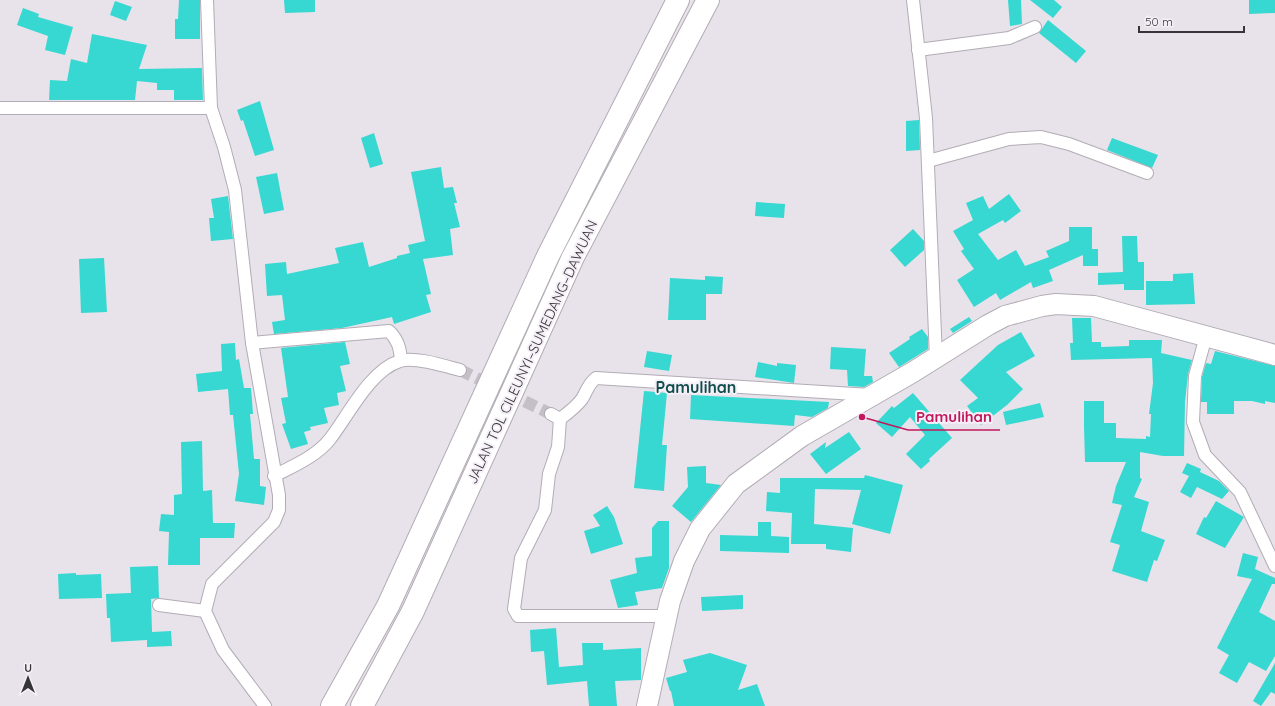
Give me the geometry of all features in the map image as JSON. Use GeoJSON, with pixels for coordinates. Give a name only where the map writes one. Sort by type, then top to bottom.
{"type":"FeatureCollection","features":[{"type":"Feature","properties":{"kind":"highway","name":"JALAN TOL CILEUNYI–SUMEDANG–DAWUAN"},"geometry":{"type":"LineString","coordinates":[[332,706],[388,606],[548,256],[678,0]]}},
{"type":"Feature","properties":{"kind":"highway","name":"JALAN TOL CILEUNYI–SUMEDANG–DAWUAN"},"geometry":{"type":"LineString","coordinates":[[362,706],[413,611],[573,257],[708,0]]}},
{"type":"Feature","properties":{"kind":"main road"},"geometry":{"type":"LineString","coordinates":[[647,706],[675,584],[691,544],[708,518],[736,484],[802,436],[1005,316],[1023,310],[1056,304],[1094,306],[1275,355]]}},
{"type":"Feature","properties":{"kind":"street"},"geometry":{"type":"LineString","coordinates":[[206,0],[211,108],[224,148],[235,190],[252,343],[274,476],[279,495],[280,510],[274,522],[212,584],[204,611],[223,650],[252,686],[265,706]]}},
{"type":"Feature","properties":{"kind":"street"},"geometry":{"type":"LineString","coordinates":[[913,0],[926,118],[936,358]]}},
{"type":"Feature","properties":{"kind":"street"},"geometry":{"type":"LineString","coordinates":[[918,50],[1009,38],[1035,27]]}},
{"type":"Feature","properties":{"kind":"street"},"geometry":{"type":"LineString","coordinates":[[0,108],[211,108]]}},
{"type":"Feature","properties":{"kind":"street"},"geometry":{"type":"LineString","coordinates":[[928,161],[1009,139],[1041,137],[1069,144],[1147,173]]}},
{"type":"Feature","properties":{"kind":"street"},"geometry":{"type":"LineString","coordinates":[[252,343],[389,331],[396,337],[400,348],[401,360]]}},
{"type":"Feature","properties":{"kind":"street"},"geometry":{"type":"LineString","coordinates":[[1206,336],[1195,376],[1193,422],[1205,455],[1240,492],[1275,566]]}},
{"type":"Feature","properties":{"kind":"street"},"geometry":{"type":"LineString","coordinates":[[274,476],[303,461],[330,440],[363,392],[391,365],[401,360],[414,360],[460,370]]}},
{"type":"Feature","properties":{"kind":"street"},"geometry":{"type":"LineString","coordinates":[[667,616],[518,616],[514,609],[521,558],[545,510],[549,474],[558,447],[556,416],[570,412],[582,400],[590,383],[596,378],[873,395]]}},
{"type":"Feature","properties":{"kind":"street"},"geometry":{"type":"LineString","coordinates":[[159,605],[204,611]]}},
{"type":"Feature","properties":{"kind":"building"},"geometry":{"type":"Polygon","coordinates":[[[179,0],[200,0],[200,39],[175,39],[175,19],[178,19],[179,0]]]}},
{"type":"Feature","properties":{"kind":"building"},"geometry":{"type":"Polygon","coordinates":[[[284,0],[315,0],[315,12],[285,13],[284,0]]]}},
{"type":"Feature","properties":{"kind":"building"},"geometry":{"type":"Polygon","coordinates":[[[1008,0],[1021,0],[1022,24],[1010,26],[1008,0]]]}},
{"type":"Feature","properties":{"kind":"building"},"geometry":{"type":"Polygon","coordinates":[[[1030,0],[1054,0],[1062,7],[1053,18],[1030,0]]]}},
{"type":"Feature","properties":{"kind":"building"},"geometry":{"type":"Polygon","coordinates":[[[1249,0],[1275,0],[1275,13],[1249,14],[1249,0]]]}},
{"type":"Feature","properties":{"kind":"building"},"geometry":{"type":"Polygon","coordinates":[[[115,1],[132,7],[126,21],[110,15],[115,1]]]}},
{"type":"Feature","properties":{"kind":"building"},"geometry":{"type":"Polygon","coordinates":[[[23,8],[39,14],[38,17],[73,27],[65,55],[45,50],[48,36],[17,25],[23,8]]]}},
{"type":"Feature","properties":{"kind":"building"},"geometry":{"type":"Polygon","coordinates":[[[1048,20],[1086,51],[1076,63],[1039,33],[1048,20]]]}},
{"type":"Feature","properties":{"kind":"building"},"geometry":{"type":"Polygon","coordinates":[[[92,34],[147,45],[139,69],[202,68],[203,100],[174,100],[174,90],[157,90],[157,83],[137,81],[135,100],[49,100],[50,80],[67,81],[71,59],[87,63],[92,34]]]}},
{"type":"Feature","properties":{"kind":"building"},"geometry":{"type":"Polygon","coordinates":[[[260,101],[274,150],[255,156],[243,120],[241,121],[237,110],[260,101]]]}},
{"type":"Feature","properties":{"kind":"building"},"geometry":{"type":"Polygon","coordinates":[[[919,120],[920,150],[906,151],[906,121],[919,120]]]}},
{"type":"Feature","properties":{"kind":"building"},"geometry":{"type":"Polygon","coordinates":[[[374,133],[383,164],[370,168],[361,138],[374,133]]]}},
{"type":"Feature","properties":{"kind":"building"},"geometry":{"type":"Polygon","coordinates":[[[1112,138],[1158,155],[1152,168],[1107,150],[1112,138]]]}},
{"type":"Feature","properties":{"kind":"building"},"geometry":{"type":"Polygon","coordinates":[[[441,167],[444,188],[453,187],[457,203],[454,203],[460,227],[450,229],[453,255],[423,259],[431,294],[426,295],[431,312],[394,324],[392,317],[342,328],[274,334],[272,322],[285,320],[282,295],[267,296],[265,264],[286,262],[287,274],[339,263],[335,248],[363,242],[369,267],[397,258],[397,256],[410,253],[408,245],[425,241],[411,172],[441,167]]]}},
{"type":"Feature","properties":{"kind":"building"},"geometry":{"type":"Polygon","coordinates":[[[277,173],[284,210],[264,214],[256,177],[277,173]]]}},
{"type":"Feature","properties":{"kind":"building"},"geometry":{"type":"Polygon","coordinates":[[[1009,194],[1021,211],[1005,223],[1003,220],[978,234],[998,260],[1016,250],[1025,266],[1049,257],[1046,251],[1069,241],[1069,227],[1092,227],[1092,249],[1098,249],[1098,266],[1083,266],[1083,255],[1049,270],[1053,281],[1033,288],[1031,282],[1000,300],[996,293],[974,307],[957,280],[974,269],[961,251],[964,249],[953,231],[973,220],[966,203],[983,196],[989,209],[1009,194]]]}},
{"type":"Feature","properties":{"kind":"building"},"geometry":{"type":"Polygon","coordinates":[[[228,196],[233,239],[211,241],[209,218],[214,218],[211,199],[228,196]]]}},
{"type":"Feature","properties":{"kind":"building"},"geometry":{"type":"Polygon","coordinates":[[[756,202],[785,204],[784,218],[755,216],[756,202]]]}},
{"type":"Feature","properties":{"kind":"building"},"geometry":{"type":"Polygon","coordinates":[[[913,229],[924,241],[924,250],[905,267],[890,250],[913,229]]]}},
{"type":"Feature","properties":{"kind":"building"},"geometry":{"type":"Polygon","coordinates":[[[1122,236],[1137,236],[1138,262],[1144,262],[1144,290],[1124,290],[1124,284],[1098,285],[1098,273],[1123,272],[1122,236]]]}},
{"type":"Feature","properties":{"kind":"building"},"geometry":{"type":"Polygon","coordinates":[[[104,258],[107,312],[81,313],[79,259],[104,258]]]}},
{"type":"Feature","properties":{"kind":"building"},"geometry":{"type":"Polygon","coordinates":[[[1193,273],[1195,304],[1146,305],[1146,281],[1173,281],[1173,274],[1193,273]]]}},
{"type":"Feature","properties":{"kind":"building"},"geometry":{"type":"Polygon","coordinates":[[[705,276],[723,277],[722,294],[706,294],[706,320],[668,320],[670,278],[705,280],[705,276]]]}},
{"type":"Feature","properties":{"kind":"building"},"geometry":{"type":"Polygon","coordinates":[[[969,317],[972,321],[953,333],[950,329],[969,317]]]}},
{"type":"Feature","properties":{"kind":"building"},"geometry":{"type":"Polygon","coordinates":[[[1072,318],[1091,318],[1092,342],[1101,342],[1101,347],[1129,346],[1129,340],[1162,340],[1161,353],[1192,360],[1188,374],[1185,402],[1184,456],[1163,456],[1140,452],[1140,478],[1142,479],[1134,497],[1149,502],[1141,531],[1165,540],[1157,561],[1154,560],[1147,582],[1112,571],[1120,545],[1110,542],[1122,505],[1112,503],[1116,486],[1126,462],[1085,462],[1084,401],[1104,401],[1104,423],[1116,423],[1116,438],[1146,439],[1146,436],[1150,437],[1151,414],[1149,414],[1153,383],[1152,358],[1071,360],[1070,343],[1073,343],[1072,318]]]}},
{"type":"Feature","properties":{"kind":"building"},"geometry":{"type":"Polygon","coordinates":[[[922,329],[928,337],[928,349],[899,367],[889,353],[922,329]]]}},
{"type":"Feature","properties":{"kind":"building"},"geometry":{"type":"Polygon","coordinates":[[[1021,332],[1035,356],[1006,372],[1023,389],[1007,405],[981,425],[967,406],[978,398],[960,380],[998,345],[1021,332]]]}},
{"type":"Feature","properties":{"kind":"building"},"geometry":{"type":"Polygon","coordinates":[[[345,342],[350,364],[340,366],[346,391],[337,393],[339,405],[324,408],[328,423],[310,427],[311,430],[304,432],[308,444],[291,449],[282,424],[286,423],[281,398],[288,397],[281,348],[345,342]]]}},
{"type":"Feature","properties":{"kind":"building"},"geometry":{"type":"Polygon","coordinates":[[[235,343],[236,360],[239,359],[244,388],[251,388],[253,414],[250,414],[254,459],[260,459],[260,486],[266,487],[264,505],[235,501],[239,474],[233,415],[230,415],[228,389],[198,392],[196,374],[222,371],[221,344],[235,343]]]}},
{"type":"Feature","properties":{"kind":"building"},"geometry":{"type":"Polygon","coordinates":[[[831,347],[866,349],[864,376],[872,376],[873,382],[864,387],[848,386],[847,370],[830,369],[831,347]]]}},
{"type":"Feature","properties":{"kind":"building"},"geometry":{"type":"Polygon","coordinates":[[[647,351],[672,355],[669,371],[644,367],[647,351]]]}},
{"type":"Feature","properties":{"kind":"building"},"geometry":{"type":"Polygon","coordinates":[[[1215,351],[1275,366],[1275,403],[1265,401],[1265,404],[1252,401],[1234,401],[1234,414],[1207,414],[1207,402],[1201,402],[1202,377],[1206,363],[1211,364],[1215,351]]]}},
{"type":"Feature","properties":{"kind":"building"},"geometry":{"type":"Polygon","coordinates":[[[758,362],[777,366],[777,363],[796,365],[794,383],[755,377],[758,362]]]}},
{"type":"Feature","properties":{"kind":"building"},"geometry":{"type":"Polygon","coordinates":[[[644,391],[667,393],[662,445],[667,445],[664,491],[634,488],[644,391]]]}},
{"type":"Feature","properties":{"kind":"building"},"geometry":{"type":"Polygon","coordinates":[[[913,393],[952,438],[929,459],[930,461],[921,469],[906,454],[925,435],[910,417],[892,437],[876,423],[892,406],[894,408],[913,393]]]}},
{"type":"Feature","properties":{"kind":"building"},"geometry":{"type":"Polygon","coordinates":[[[691,395],[829,402],[828,408],[812,417],[795,415],[794,426],[690,419],[691,395]]]}},
{"type":"Feature","properties":{"kind":"building"},"geometry":{"type":"Polygon","coordinates":[[[1040,403],[1044,417],[1006,425],[1003,412],[1040,403]]]}},
{"type":"Feature","properties":{"kind":"building"},"geometry":{"type":"Polygon","coordinates":[[[849,432],[861,449],[826,474],[810,454],[826,442],[825,448],[849,432]]]}},
{"type":"Feature","properties":{"kind":"building"},"geometry":{"type":"Polygon","coordinates":[[[202,441],[203,491],[212,490],[213,523],[235,523],[234,538],[200,538],[200,565],[168,565],[169,532],[159,531],[161,514],[174,515],[174,495],[182,494],[181,442],[202,441]]]}},
{"type":"Feature","properties":{"kind":"building"},"geometry":{"type":"Polygon","coordinates":[[[1187,463],[1201,469],[1200,472],[1219,481],[1229,491],[1222,499],[1197,487],[1191,498],[1180,492],[1189,476],[1182,473],[1187,463]]]}},
{"type":"Feature","properties":{"kind":"building"},"geometry":{"type":"Polygon","coordinates":[[[706,466],[706,483],[721,485],[691,522],[672,506],[688,487],[687,467],[706,466]]]}},
{"type":"Feature","properties":{"kind":"building"},"geometry":{"type":"Polygon","coordinates":[[[865,475],[903,485],[890,534],[852,524],[861,490],[815,489],[814,524],[853,528],[851,552],[826,549],[826,544],[791,544],[792,513],[766,511],[767,492],[780,493],[780,478],[864,478],[865,475]]]}},
{"type":"Feature","properties":{"kind":"building"},"geometry":{"type":"Polygon","coordinates":[[[1216,501],[1244,517],[1225,548],[1196,534],[1204,517],[1206,518],[1216,501]]]}},
{"type":"Feature","properties":{"kind":"building"},"geometry":{"type":"Polygon","coordinates":[[[607,506],[614,517],[623,544],[591,554],[584,531],[600,526],[593,515],[607,506]]]}},
{"type":"Feature","properties":{"kind":"building"},"geometry":{"type":"Polygon","coordinates":[[[658,521],[669,521],[669,568],[662,588],[635,592],[638,605],[618,608],[610,580],[637,573],[635,558],[652,556],[652,528],[658,521]]]}},
{"type":"Feature","properties":{"kind":"building"},"geometry":{"type":"Polygon","coordinates":[[[758,522],[771,522],[771,536],[789,537],[789,553],[720,551],[720,535],[758,536],[758,522]]]}},
{"type":"Feature","properties":{"kind":"building"},"geometry":{"type":"Polygon","coordinates":[[[1243,553],[1258,557],[1255,569],[1275,578],[1275,584],[1272,584],[1259,612],[1275,621],[1275,656],[1266,671],[1249,662],[1237,683],[1219,673],[1229,655],[1217,648],[1252,579],[1237,576],[1243,553]]]}},
{"type":"Feature","properties":{"kind":"building"},"geometry":{"type":"Polygon","coordinates":[[[158,566],[159,598],[151,599],[152,632],[171,631],[172,646],[147,647],[147,640],[111,642],[110,618],[107,618],[106,594],[131,593],[130,567],[158,566]]]}},
{"type":"Feature","properties":{"kind":"building"},"geometry":{"type":"Polygon","coordinates":[[[76,573],[76,575],[101,574],[102,598],[59,599],[58,574],[76,573]]]}},
{"type":"Feature","properties":{"kind":"building"},"geometry":{"type":"Polygon","coordinates":[[[743,595],[743,609],[702,611],[701,597],[743,595]]]}},
{"type":"Feature","properties":{"kind":"building"},"geometry":{"type":"Polygon","coordinates":[[[556,628],[559,667],[583,665],[582,643],[603,643],[603,650],[641,648],[641,680],[615,681],[617,706],[589,706],[587,681],[547,685],[544,651],[531,652],[530,630],[556,628]]]}},
{"type":"Feature","properties":{"kind":"building"},"geometry":{"type":"Polygon","coordinates":[[[710,653],[747,665],[738,690],[757,684],[765,706],[674,706],[671,691],[666,678],[687,672],[683,660],[710,653]]]}},
{"type":"Feature","properties":{"kind":"building"},"geometry":{"type":"Polygon","coordinates":[[[1275,663],[1275,694],[1271,692],[1261,706],[1253,701],[1275,663]]]}},
{"type":"Feature","properties":{"kind":"tunnel"},"geometry":{"type":"LineString","coordinates":[[460,370],[551,414]]}},
{"type":"Feature","properties":{"kind":"place","name":"Pamulihan"},"geometry":{"type":"Point","coordinates":[862,417]}},
{"type":"Feature","properties":{"kind":"district","name":"Pamulihan"},"geometry":{"type":"Point","coordinates":[696,387]}}]}
